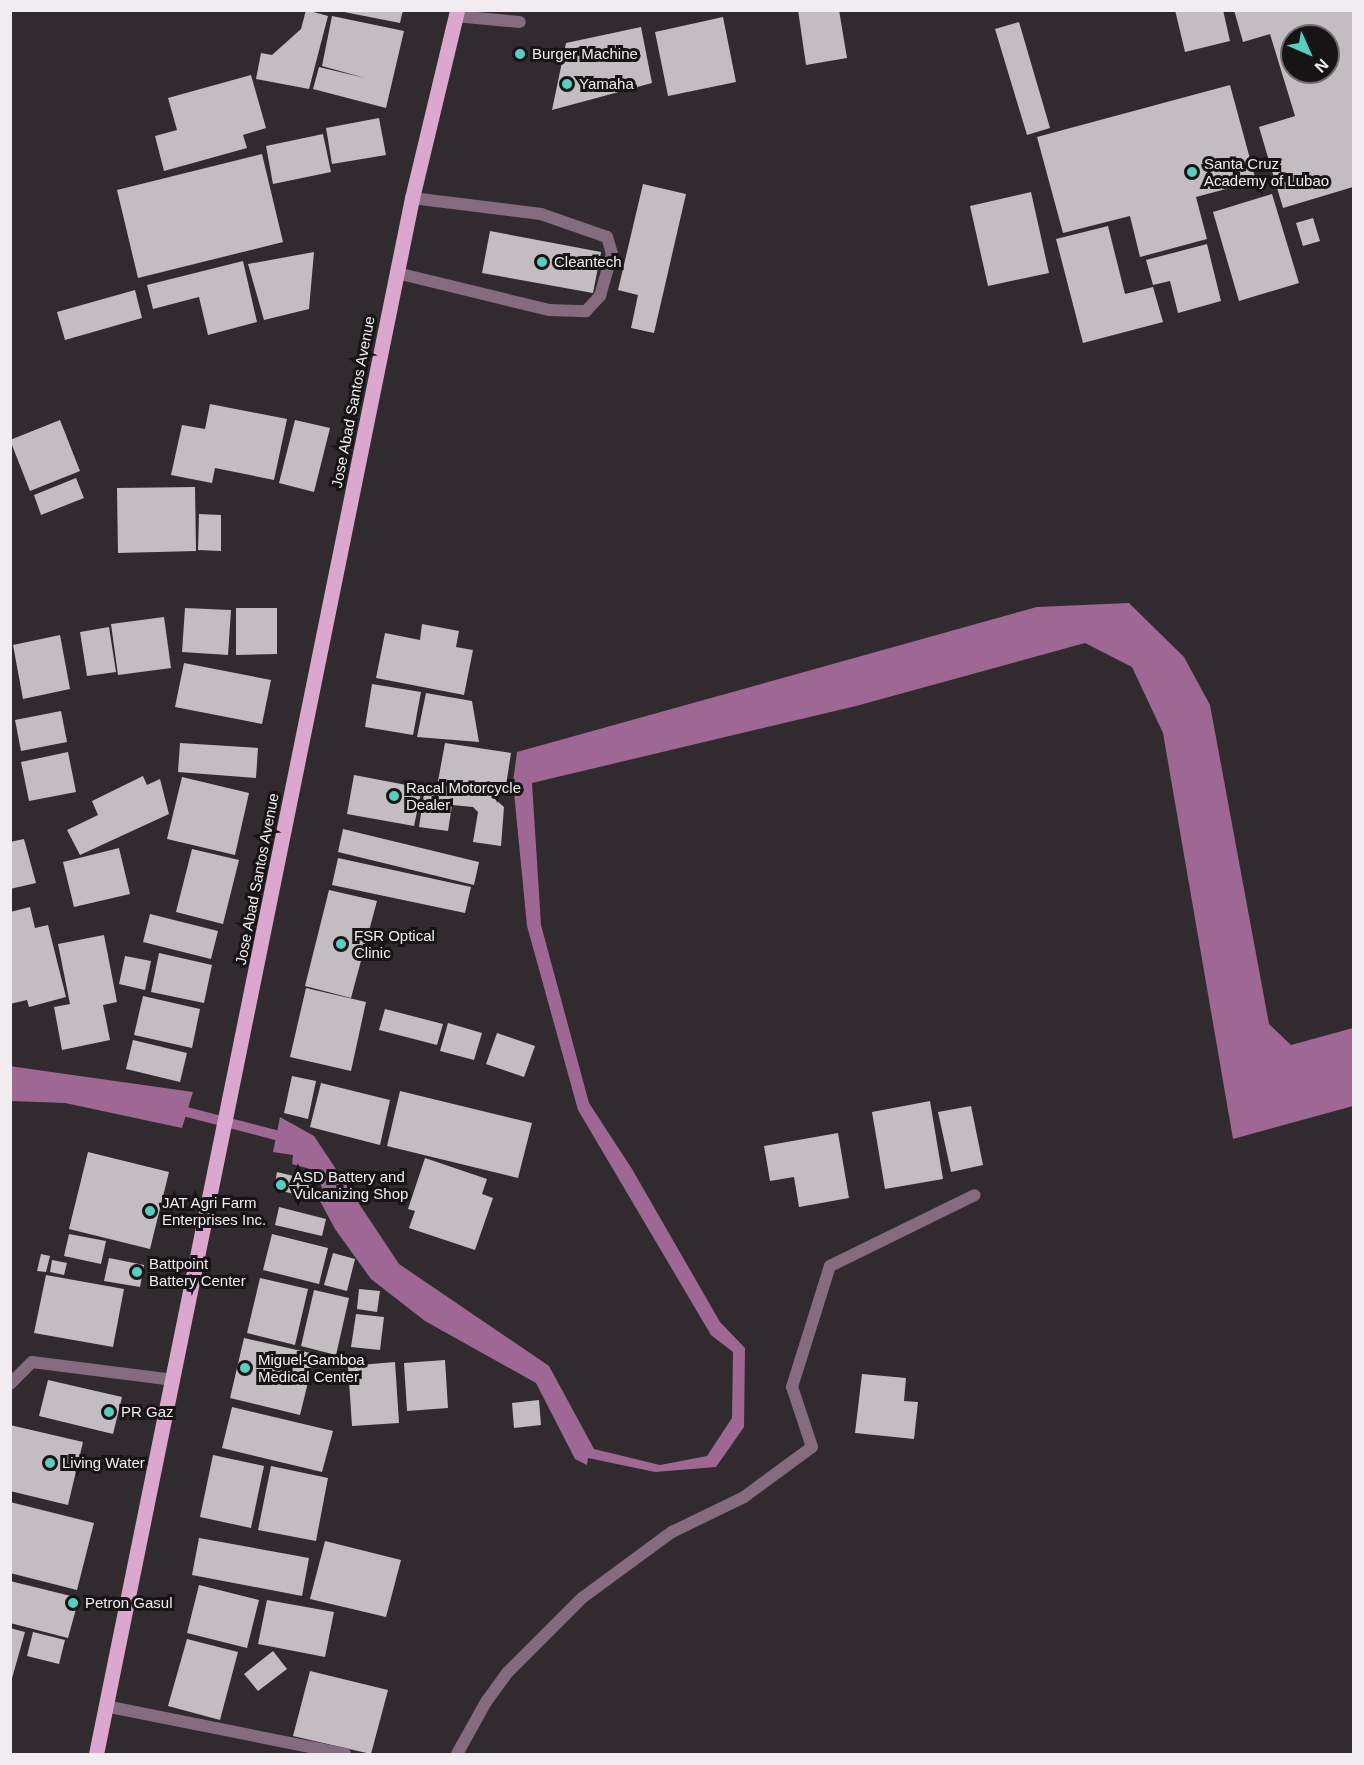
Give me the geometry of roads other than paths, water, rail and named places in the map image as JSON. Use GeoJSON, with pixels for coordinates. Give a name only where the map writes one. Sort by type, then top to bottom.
{"type":"FeatureCollection","features":[{"type":"Feature","properties":{"kind":"main road","name":"Jose Abad Santos Avenue"},"geometry":{"type":"LineString","coordinates":[[96,1755],[236,1079],[412,198],[456,13]]}},
{"type":"Feature","properties":{"kind":"street"},"geometry":{"type":"LineString","coordinates":[[456,13],[520,22]]}},
{"type":"Feature","properties":{"kind":"street"},"geometry":{"type":"LineString","coordinates":[[397,273],[549,310],[586,311],[600,297],[612,254],[607,237],[541,214],[412,198]]}},
{"type":"Feature","properties":{"kind":"street"},"geometry":{"type":"LineString","coordinates":[[457,1755],[486,1702],[508,1672],[582,1598],[672,1532],[744,1497],[812,1447],[792,1387],[831,1266],[975,1195]]}},
{"type":"Feature","properties":{"kind":"street"},"geometry":{"type":"LineString","coordinates":[[10,1384],[32,1362],[174,1380]]}},
{"type":"Feature","properties":{"kind":"street"},"geometry":{"type":"LineString","coordinates":[[105,1706],[345,1755]]}},
{"type":"Feature","properties":{"kind":"waterway"},"geometry":{"type":"LineString","coordinates":[[175,1109],[291,1139]]}},
{"type":"Feature","properties":{"kind":"place","name":"Burger Machine"},"geometry":{"type":"Point","coordinates":[520,54]}},
{"type":"Feature","properties":{"kind":"place","name":"Yamaha"},"geometry":{"type":"Point","coordinates":[567,84]}},
{"type":"Feature","properties":{"kind":"place","name":"Santa Cruz Academy of Lubao"},"geometry":{"type":"Point","coordinates":[1192,172]}},
{"type":"Feature","properties":{"kind":"place","name":"Cleantech"},"geometry":{"type":"Point","coordinates":[542,262]}},
{"type":"Feature","properties":{"kind":"place","name":"Racal Motorcycle Dealer"},"geometry":{"type":"Point","coordinates":[394,796]}},
{"type":"Feature","properties":{"kind":"place","name":"FSR Optical Clinic"},"geometry":{"type":"Point","coordinates":[341,944]}},
{"type":"Feature","properties":{"kind":"place","name":"ASD Battery and Vulcanizing Shop"},"geometry":{"type":"Point","coordinates":[281,1185]}},
{"type":"Feature","properties":{"kind":"place","name":"JAT Agri Farm Enterprises Inc."},"geometry":{"type":"Point","coordinates":[150,1211]}},
{"type":"Feature","properties":{"kind":"place","name":"Battpoint Battery Center"},"geometry":{"type":"Point","coordinates":[137,1272]}},
{"type":"Feature","properties":{"kind":"place","name":"Miguel-Gamboa Medical Center"},"geometry":{"type":"Point","coordinates":[245,1368]}},
{"type":"Feature","properties":{"kind":"place","name":"PR Gaz"},"geometry":{"type":"Point","coordinates":[109,1412]}},
{"type":"Feature","properties":{"kind":"place","name":"Living Water"},"geometry":{"type":"Point","coordinates":[50,1463]}},
{"type":"Feature","properties":{"kind":"place","name":"Petron Gasul"},"geometry":{"type":"Point","coordinates":[73,1603]}}]}
